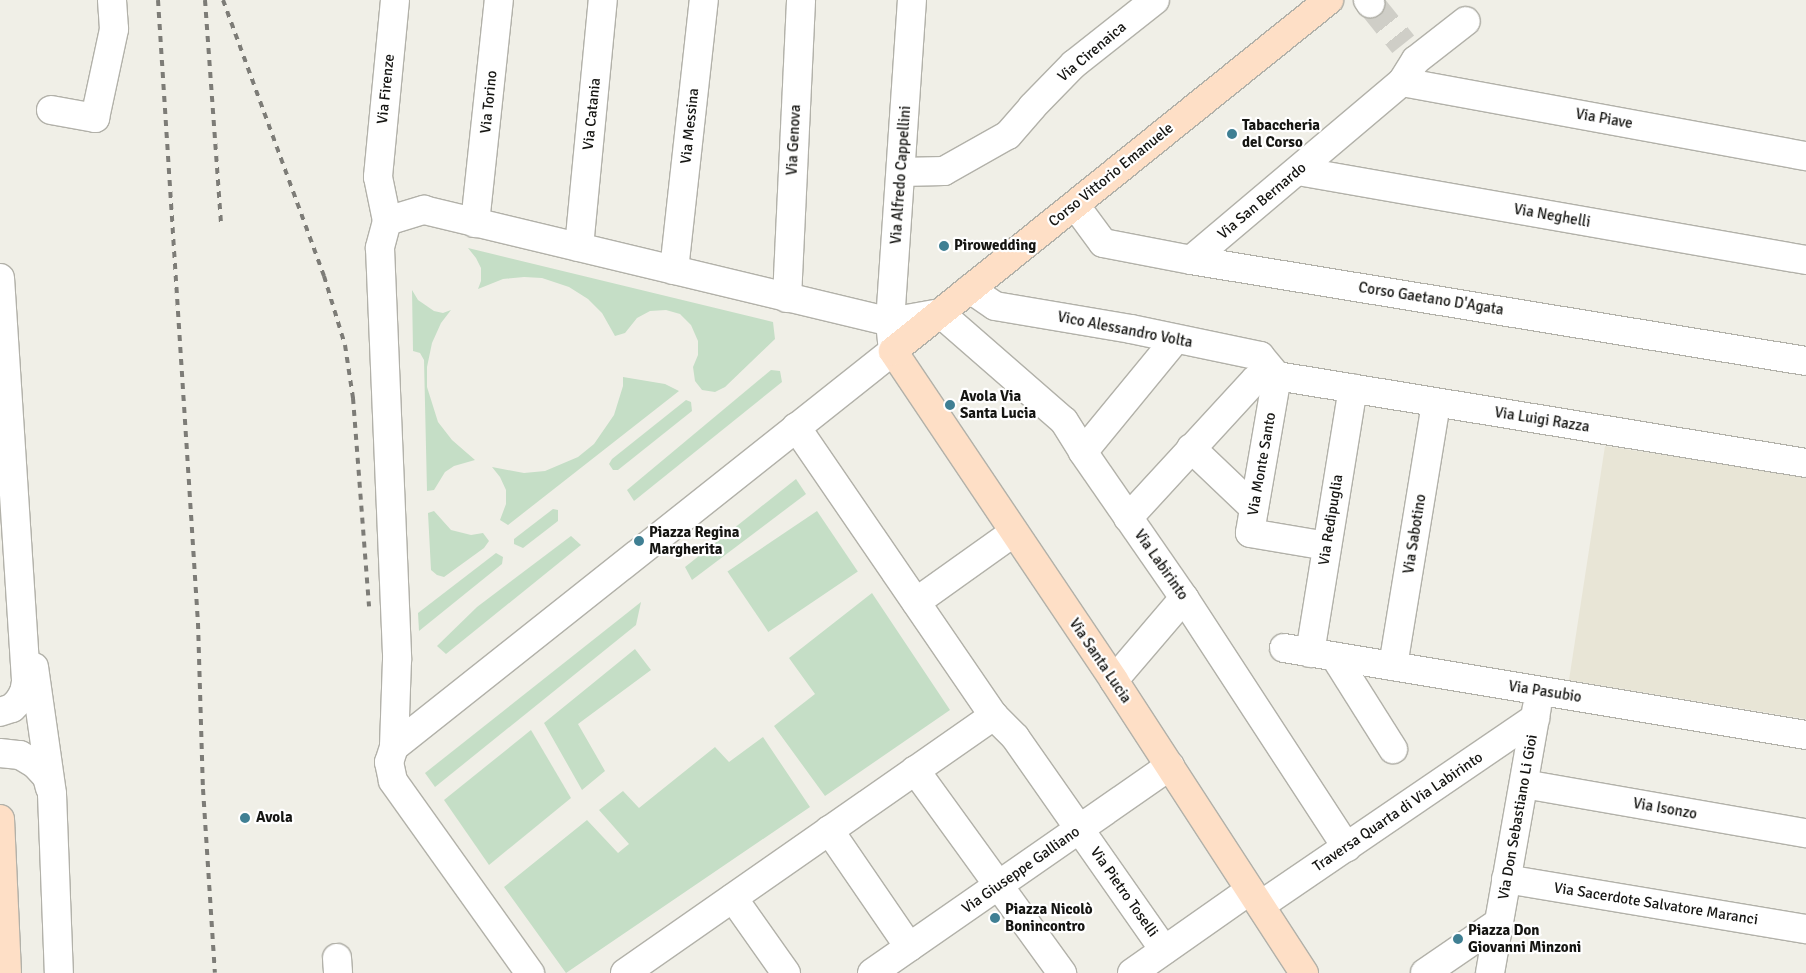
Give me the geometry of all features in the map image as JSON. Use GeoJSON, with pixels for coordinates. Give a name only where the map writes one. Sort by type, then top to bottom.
{"type":"FeatureCollection","features":[{"type":"Feature","properties":{"kind":"main road","name":"Corso Vittorio Emanuele"},"geometry":{"type":"LineString","coordinates":[[893,351],[1330,0]]}},
{"type":"Feature","properties":{"kind":"main road","name":"Via Santa Lucia"},"geometry":{"type":"LineString","coordinates":[[893,351],[1114,680],[1304,973]]}},
{"type":"Feature","properties":{"kind":"main road"},"geometry":{"type":"LineString","coordinates":[[0,819],[7,973]]}},
{"type":"Feature","properties":{"kind":"street"},"geometry":{"type":"LineString","coordinates":[[51,110],[95,118],[114,29],[112,0]]}},
{"type":"Feature","properties":{"kind":"street","name":"Via Firenze"},"geometry":{"type":"LineString","coordinates":[[386,221],[378,177],[395,0]]}},
{"type":"Feature","properties":{"kind":"street","name":"Via Torino"},"geometry":{"type":"LineString","coordinates":[[477,214],[498,0]]}},
{"type":"Feature","properties":{"kind":"street","name":"Via Catania"},"geometry":{"type":"LineString","coordinates":[[580,237],[603,0]]}},
{"type":"Feature","properties":{"kind":"street","name":"Via Messina"},"geometry":{"type":"LineString","coordinates":[[675,261],[704,0]]}},
{"type":"Feature","properties":{"kind":"street","name":"Via Genova"},"geometry":{"type":"LineString","coordinates":[[786,288],[802,0]]}},
{"type":"Feature","properties":{"kind":"street","name":"Via Alfredo Cappellini"},"geometry":{"type":"LineString","coordinates":[[893,351],[890,322],[912,0]]}},
{"type":"Feature","properties":{"kind":"street","name":"Via Cirenaica"},"geometry":{"type":"LineString","coordinates":[[901,172],[944,171],[971,158],[1008,135],[1074,64],[1155,0]]}},
{"type":"Feature","properties":{"kind":"street","name":"Via San Bernardo"},"geometry":{"type":"LineString","coordinates":[[1191,260],[1298,171],[1407,62],[1466,21]]}},
{"type":"Feature","properties":{"kind":"street","name":"Via Piave"},"geometry":{"type":"LineString","coordinates":[[1407,62],[1806,156]]}},
{"type":"Feature","properties":{"kind":"street","name":"Via Neghelli"},"geometry":{"type":"LineString","coordinates":[[1298,171],[1806,260]]}},
{"type":"Feature","properties":{"kind":"street","name":"Corso Gaetano D'Agata"},"geometry":{"type":"LineString","coordinates":[[1075,205],[1103,243],[1191,260],[1806,360]]}},
{"type":"Feature","properties":{"kind":"street"},"geometry":{"type":"LineString","coordinates":[[530,973],[393,781],[389,762],[394,747],[397,660],[380,248],[386,221],[424,210],[477,214],[580,237],[786,288],[890,322],[940,313]]}},
{"type":"Feature","properties":{"kind":"street"},"geometry":{"type":"LineString","coordinates":[[0,278],[26,682],[24,692],[19,701],[12,708],[0,712]]}},
{"type":"Feature","properties":{"kind":"street","name":"Vico Alessandro Volta"},"geometry":{"type":"LineString","coordinates":[[970,289],[995,306],[1130,329],[1175,340],[1260,356],[1278,376]]}},
{"type":"Feature","properties":{"kind":"street","name":"Via Labirinto"},"geometry":{"type":"LineString","coordinates":[[940,313],[1064,421],[1083,452],[1184,598],[1348,848]]}},
{"type":"Feature","properties":{"kind":"street"},"geometry":{"type":"LineString","coordinates":[[1083,452],[1175,340]]}},
{"type":"Feature","properties":{"kind":"street"},"geometry":{"type":"LineString","coordinates":[[394,747],[893,351]]}},
{"type":"Feature","properties":{"kind":"street"},"geometry":{"type":"LineString","coordinates":[[1128,518],[1255,380],[1278,376]]}},
{"type":"Feature","properties":{"kind":"street","name":"Via Luigi Razza"},"geometry":{"type":"LineString","coordinates":[[1278,376],[1806,463]]}},
{"type":"Feature","properties":{"kind":"street","name":"Via Monte Santo"},"geometry":{"type":"LineString","coordinates":[[1278,376],[1250,533],[1327,546]]}},
{"type":"Feature","properties":{"kind":"street","name":"Via Redipuglia"},"geometry":{"type":"LineString","coordinates":[[1310,653],[1353,388]]}},
{"type":"Feature","properties":{"kind":"street","name":"Via Sabotino"},"geometry":{"type":"LineString","coordinates":[[1393,666],[1436,402]]}},
{"type":"Feature","properties":{"kind":"street","name":"Via Pietro Toselli"},"geometry":{"type":"LineString","coordinates":[[796,427],[925,595],[994,716],[1015,736],[1164,950]]}},
{"type":"Feature","properties":{"kind":"street"},"geometry":{"type":"LineString","coordinates":[[1191,448],[1254,508]]}},
{"type":"Feature","properties":{"kind":"street"},"geometry":{"type":"LineString","coordinates":[[925,595],[1014,532]]}},
{"type":"Feature","properties":{"kind":"street"},"geometry":{"type":"LineString","coordinates":[[17,554],[52,794],[59,973]]}},
{"type":"Feature","properties":{"kind":"street"},"geometry":{"type":"LineString","coordinates":[[1114,680],[1184,598]]}},
{"type":"Feature","properties":{"kind":"street"},"geometry":{"type":"LineString","coordinates":[[1310,653],[1393,749]]}},
{"type":"Feature","properties":{"kind":"street","name":"Via Pasubio"},"geometry":{"type":"LineString","coordinates":[[1310,653],[1806,735]]}},
{"type":"Feature","properties":{"kind":"street","name":"Via Don Sebastiano Li Gioi"},"geometry":{"type":"LineString","coordinates":[[1490,973],[1540,691]]}},
{"type":"Feature","properties":{"kind":"street"},"geometry":{"type":"LineString","coordinates":[[637,970],[733,898],[994,716]]}},
{"type":"Feature","properties":{"kind":"street","name":"Traversa Quarta di Via Labirinto"},"geometry":{"type":"LineString","coordinates":[[1132,973],[1164,950],[1256,897],[1348,848],[1536,718]]}},
{"type":"Feature","properties":{"kind":"street"},"geometry":{"type":"LineString","coordinates":[[0,753],[20,755],[35,764],[46,777],[52,794]]}},
{"type":"Feature","properties":{"kind":"street","name":"Via Giuseppe Galliano"},"geometry":{"type":"LineString","coordinates":[[872,973],[1170,766]]}},
{"type":"Feature","properties":{"kind":"street"},"geometry":{"type":"LineString","coordinates":[[915,770],[1062,973]]}},
{"type":"Feature","properties":{"kind":"street","name":"Via Isonzo"},"geometry":{"type":"LineString","coordinates":[[1524,784],[1806,833]]}},
{"type":"Feature","properties":{"kind":"street"},"geometry":{"type":"LineString","coordinates":[[829,830],[909,947]]}},
{"type":"Feature","properties":{"kind":"street","name":"Via Sacerdote Salvatore Maranci"},"geometry":{"type":"LineString","coordinates":[[1506,879],[1806,929]]}},
{"type":"Feature","properties":{"kind":"street"},"geometry":{"type":"LineString","coordinates":[[733,898],[786,973]]}},
{"type":"Feature","properties":{"kind":"street"},"geometry":{"type":"LineString","coordinates":[[1425,973],[1498,923]]}},
{"type":"Feature","properties":{"kind":"shaded area"},"geometry":{"type":"Polygon","coordinates":[[[1605,446],[1806,477],[1806,719],[1569,680],[1605,446]]]}},
{"type":"Feature","properties":{"kind":"green space"},"geometry":{"type":"Polygon","coordinates":[[[468,248],[773,322],[775,339],[725,387],[715,392],[702,390],[695,381],[693,367],[698,355],[698,341],[691,325],[680,314],[666,310],[650,311],[637,318],[625,333],[615,336],[602,313],[588,299],[569,287],[542,278],[524,277],[503,279],[478,289],[481,281],[481,268],[468,248]]]}},
{"type":"Feature","properties":{"kind":"green space"},"geometry":{"type":"Polygon","coordinates":[[[412,290],[418,300],[434,311],[443,313],[451,310],[441,323],[432,343],[427,367],[427,387],[438,422],[452,440],[475,460],[454,466],[445,472],[434,490],[427,491],[424,360],[420,353],[413,351],[412,290]]]}},
{"type":"Feature","properties":{"kind":"green space"},"geometry":{"type":"Polygon","coordinates":[[[771,370],[780,371],[782,382],[634,501],[627,490],[771,370]]]}},
{"type":"Feature","properties":{"kind":"green space"},"geometry":{"type":"Polygon","coordinates":[[[623,377],[665,384],[679,391],[508,525],[500,520],[506,504],[506,490],[500,477],[492,467],[524,473],[545,471],[578,457],[594,444],[614,415],[623,386],[623,377]]]}},
{"type":"Feature","properties":{"kind":"green space"},"geometry":{"type":"Polygon","coordinates":[[[686,400],[691,402],[692,411],[618,470],[613,470],[609,464],[612,459],[686,400]]]}},
{"type":"Feature","properties":{"kind":"green space"},"geometry":{"type":"Polygon","coordinates":[[[796,479],[806,494],[692,580],[685,567],[796,479]]]}},
{"type":"Feature","properties":{"kind":"green space"},"geometry":{"type":"Polygon","coordinates":[[[553,509],[558,510],[558,521],[523,548],[514,544],[514,539],[553,509]]]}},
{"type":"Feature","properties":{"kind":"green space"},"geometry":{"type":"Polygon","coordinates":[[[434,511],[451,530],[471,535],[483,533],[489,541],[484,548],[444,577],[437,575],[431,570],[428,513],[434,511]]]}},
{"type":"Feature","properties":{"kind":"green space"},"geometry":{"type":"Polygon","coordinates":[[[817,511],[858,572],[768,632],[727,571],[817,511]]]}},
{"type":"Feature","properties":{"kind":"green space"},"geometry":{"type":"Polygon","coordinates":[[[571,536],[581,545],[446,654],[437,646],[477,607],[571,536]]]}},
{"type":"Feature","properties":{"kind":"green space"},"geometry":{"type":"Polygon","coordinates":[[[496,553],[503,557],[502,564],[419,631],[418,613],[496,553]]]}},
{"type":"Feature","properties":{"kind":"green space"},"geometry":{"type":"Polygon","coordinates":[[[872,593],[950,710],[825,796],[774,726],[815,694],[789,658],[872,593]]]}},
{"type":"Feature","properties":{"kind":"green space"},"geometry":{"type":"Polygon","coordinates":[[[641,602],[636,625],[435,787],[425,773],[641,602]]]}},
{"type":"Feature","properties":{"kind":"green space"},"geometry":{"type":"Polygon","coordinates":[[[635,649],[651,670],[578,724],[605,771],[582,790],[544,723],[635,649]]]}},
{"type":"Feature","properties":{"kind":"green space"},"geometry":{"type":"Polygon","coordinates":[[[531,730],[571,798],[489,865],[444,800],[531,730]]]}},
{"type":"Feature","properties":{"kind":"green space"},"geometry":{"type":"Polygon","coordinates":[[[763,737],[810,807],[566,973],[504,887],[587,820],[618,853],[629,844],[599,810],[623,791],[639,808],[715,747],[729,762],[763,737]]]}},
{"type":"Feature","properties":{"kind":"tunnel"},"geometry":{"type":"LineString","coordinates":[[1370,3],[1403,44]]}},
{"type":"Feature","properties":{"kind":"railway"},"geometry":{"type":"LineString","coordinates":[[158,0],[198,623],[203,789],[215,973]]}},
{"type":"Feature","properties":{"kind":"railway"},"geometry":{"type":"LineString","coordinates":[[205,0],[221,225]]}},
{"type":"Feature","properties":{"kind":"railway"},"geometry":{"type":"LineString","coordinates":[[223,0],[324,276],[345,345],[353,398],[369,606]]}},
{"type":"Feature","properties":{"kind":"place","name":"Tabaccheria del Corso"},"geometry":{"type":"Point","coordinates":[1232,134]}},
{"type":"Feature","properties":{"kind":"place","name":"Pirowedding"},"geometry":{"type":"Point","coordinates":[944,246]}},
{"type":"Feature","properties":{"kind":"place","name":"Avola Via Santa Lucia"},"geometry":{"type":"Point","coordinates":[950,405]}},
{"type":"Feature","properties":{"kind":"place","name":"Piazza Regina Margherita"},"geometry":{"type":"Point","coordinates":[639,541]}},
{"type":"Feature","properties":{"kind":"place","name":"Avola"},"geometry":{"type":"Point","coordinates":[245,818]}},
{"type":"Feature","properties":{"kind":"place","name":"Piazza Nicolò Bonincontro"},"geometry":{"type":"Point","coordinates":[995,918]}},
{"type":"Feature","properties":{"kind":"place","name":"Piazza Don Giovanni Minzoni"},"geometry":{"type":"Point","coordinates":[1458,939]}}]}
